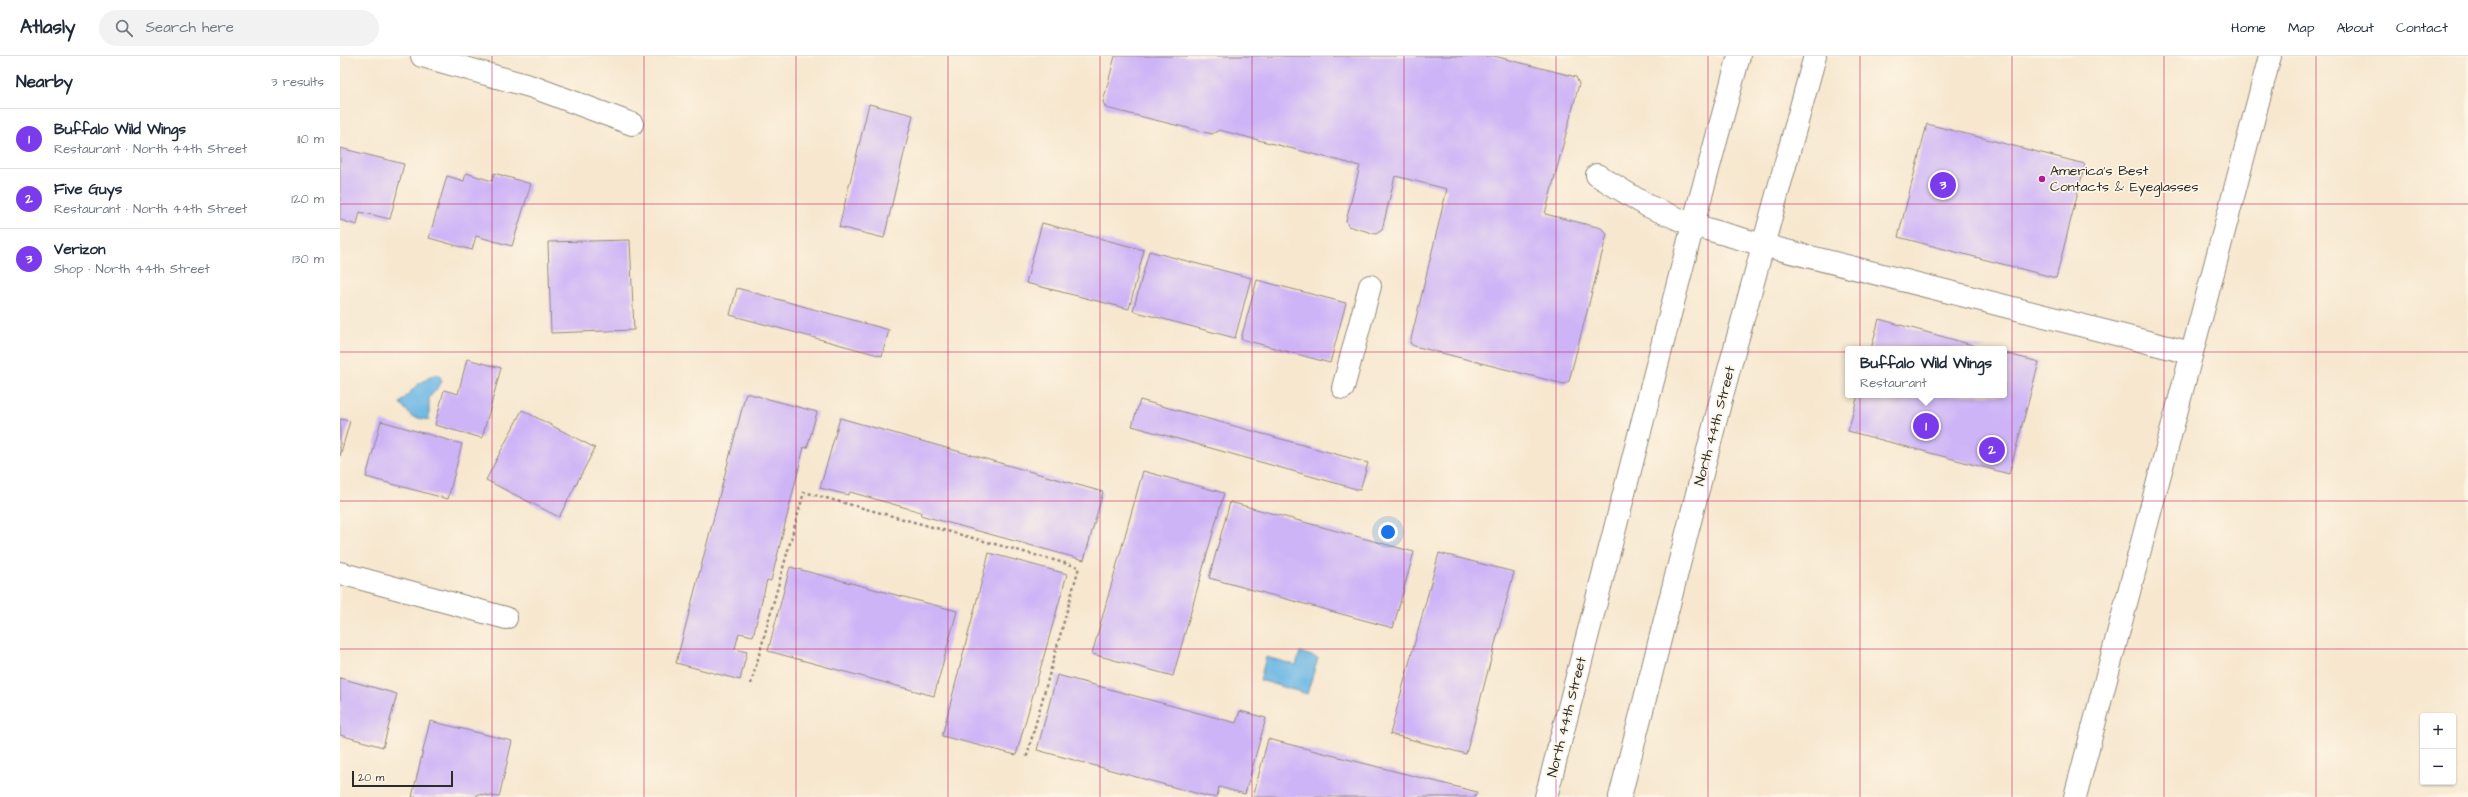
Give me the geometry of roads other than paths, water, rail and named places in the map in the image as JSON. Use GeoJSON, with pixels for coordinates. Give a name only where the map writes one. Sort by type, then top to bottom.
{"type":"FeatureCollection","features":[{"type":"Feature","properties":{"kind":"main road"},"geometry":{"type":"LineString","coordinates":[[422,56],[533,87],[632,124]]}},
{"type":"Feature","properties":{"kind":"main road","name":"North 44th Street"},"geometry":{"type":"LineString","coordinates":[[1546,797],[1693,225],[1740,56]]}},
{"type":"Feature","properties":{"kind":"main road","name":"North 44th Street"},"geometry":{"type":"LineString","coordinates":[[1620,797],[1721,399],[1815,56]]}},
{"type":"Feature","properties":{"kind":"main road"},"geometry":{"type":"LineString","coordinates":[[2075,797],[2270,56]]}},
{"type":"Feature","properties":{"kind":"main road"},"geometry":{"type":"LineString","coordinates":[[1597,174],[1648,206],[1693,225],[1763,245],[2191,353]]}},
{"type":"Feature","properties":{"kind":"main road"},"geometry":{"type":"LineString","coordinates":[[1343,388],[1370,286]]}},
{"type":"Feature","properties":{"kind":"main road"},"geometry":{"type":"LineString","coordinates":[[340,573],[506,618]]}},
{"type":"Feature","properties":{"kind":"water"},"geometry":{"type":"Polygon","coordinates":[[[435,374],[440,376],[442,382],[429,398],[429,420],[412,417],[400,403],[417,385],[435,374]]]}},
{"type":"Feature","properties":{"kind":"water"},"geometry":{"type":"Polygon","coordinates":[[[1300,652],[1318,658],[1307,694],[1260,680],[1266,657],[1296,665],[1300,652]]]}},
{"type":"Feature","properties":{"kind":"place","name":"America's Best Contacts & Eyeglasses"},"geometry":{"type":"Point","coordinates":[2042,179]}},
{"type":"Feature","properties":{"kind":"place","name":"Verizon"},"geometry":{"type":"Point","coordinates":[1943,185]}},
{"type":"Feature","properties":{"kind":"place","name":"Buffalo Wild Wings"},"geometry":{"type":"Point","coordinates":[1926,426]}},
{"type":"Feature","properties":{"kind":"place","name":"Five Guys"},"geometry":{"type":"Point","coordinates":[1992,450]}}]}
